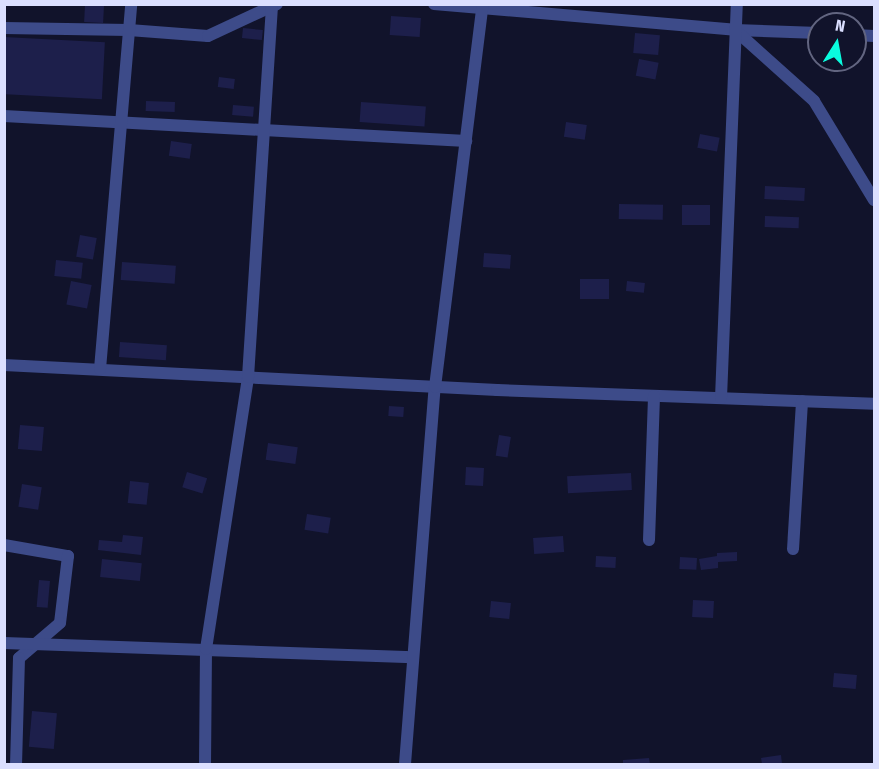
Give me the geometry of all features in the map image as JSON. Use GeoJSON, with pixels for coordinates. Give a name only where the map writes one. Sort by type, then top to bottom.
{"type":"FeatureCollection","features":[{"type":"Feature","properties":{"kind":"street"},"geometry":{"type":"LineString","coordinates":[[100,369],[131,4]]}},
{"type":"Feature","properties":{"kind":"street"},"geometry":{"type":"LineString","coordinates":[[434,4],[483,6],[735,30],[807,33]]}},
{"type":"Feature","properties":{"kind":"street"},"geometry":{"type":"LineString","coordinates":[[721,398],[737,4]]}},
{"type":"Feature","properties":{"kind":"street"},"geometry":{"type":"LineString","coordinates":[[4,28],[129,30],[208,36],[274,5]]}},
{"type":"Feature","properties":{"kind":"street"},"geometry":{"type":"LineString","coordinates":[[205,765],[206,649],[248,377],[263,131],[274,5]]}},
{"type":"Feature","properties":{"kind":"street"},"geometry":{"type":"LineString","coordinates":[[405,765],[435,387],[483,6]]}},
{"type":"Feature","properties":{"kind":"street"},"geometry":{"type":"LineString","coordinates":[[735,30],[814,101],[874,200]]}},
{"type":"Feature","properties":{"kind":"street"},"geometry":{"type":"LineString","coordinates":[[4,116],[466,141]]}},
{"type":"Feature","properties":{"kind":"street"},"geometry":{"type":"LineString","coordinates":[[4,364],[435,387],[874,404]]}},
{"type":"Feature","properties":{"kind":"street"},"geometry":{"type":"LineString","coordinates":[[649,540],[654,396]]}},
{"type":"Feature","properties":{"kind":"street"},"geometry":{"type":"LineString","coordinates":[[793,549],[802,401]]}},
{"type":"Feature","properties":{"kind":"street"},"geometry":{"type":"LineString","coordinates":[[4,544],[68,556],[60,623],[19,658],[16,765]]}},
{"type":"Feature","properties":{"kind":"street"},"geometry":{"type":"LineString","coordinates":[[4,643],[413,657]]}},
{"type":"Feature","properties":{"kind":"building"},"geometry":{"type":"Polygon","coordinates":[[[85,5],[104,6],[103,23],[84,22],[85,5]]]}},
{"type":"Feature","properties":{"kind":"building"},"geometry":{"type":"Polygon","coordinates":[[[391,16],[421,18],[420,37],[390,35],[391,16]]]}},
{"type":"Feature","properties":{"kind":"building"},"geometry":{"type":"Polygon","coordinates":[[[243,28],[263,30],[262,40],[242,38],[243,28]]]}},
{"type":"Feature","properties":{"kind":"building"},"geometry":{"type":"Polygon","coordinates":[[[635,33],[660,35],[658,55],[633,53],[635,33]]]}},
{"type":"Feature","properties":{"kind":"building"},"geometry":{"type":"Polygon","coordinates":[[[4,37],[105,42],[102,99],[4,94],[4,37]]]}},
{"type":"Feature","properties":{"kind":"building"},"geometry":{"type":"Polygon","coordinates":[[[639,59],[659,63],[655,80],[636,76],[639,59]]]}},
{"type":"Feature","properties":{"kind":"building"},"geometry":{"type":"Polygon","coordinates":[[[219,77],[235,79],[234,89],[218,87],[219,77]]]}},
{"type":"Feature","properties":{"kind":"building"},"geometry":{"type":"Polygon","coordinates":[[[146,101],[175,102],[175,112],[146,111],[146,101]]]}},
{"type":"Feature","properties":{"kind":"building"},"geometry":{"type":"Polygon","coordinates":[[[361,102],[426,107],[424,126],[360,122],[361,102]]]}},
{"type":"Feature","properties":{"kind":"building"},"geometry":{"type":"Polygon","coordinates":[[[233,105],[254,107],[253,117],[232,115],[233,105]]]}},
{"type":"Feature","properties":{"kind":"building"},"geometry":{"type":"Polygon","coordinates":[[[566,122],[587,125],[585,140],[564,137],[566,122]]]}},
{"type":"Feature","properties":{"kind":"building"},"geometry":{"type":"Polygon","coordinates":[[[700,134],[720,138],[717,152],[697,148],[700,134]]]}},
{"type":"Feature","properties":{"kind":"building"},"geometry":{"type":"Polygon","coordinates":[[[171,141],[192,144],[190,159],[169,156],[171,141]]]}},
{"type":"Feature","properties":{"kind":"building"},"geometry":{"type":"Polygon","coordinates":[[[765,186],[805,188],[804,201],[764,199],[765,186]]]}},
{"type":"Feature","properties":{"kind":"building"},"geometry":{"type":"Polygon","coordinates":[[[619,204],[663,205],[663,220],[619,219],[619,204]]]}},
{"type":"Feature","properties":{"kind":"building"},"geometry":{"type":"Polygon","coordinates":[[[682,205],[710,205],[710,225],[682,225],[682,205]]]}},
{"type":"Feature","properties":{"kind":"building"},"geometry":{"type":"Polygon","coordinates":[[[765,216],[799,217],[799,228],[765,227],[765,216]]]}},
{"type":"Feature","properties":{"kind":"building"},"geometry":{"type":"Polygon","coordinates":[[[80,235],[97,238],[93,260],[76,257],[80,235]]]}},
{"type":"Feature","properties":{"kind":"building"},"geometry":{"type":"Polygon","coordinates":[[[484,253],[511,255],[510,269],[483,267],[484,253]]]}},
{"type":"Feature","properties":{"kind":"building"},"geometry":{"type":"Polygon","coordinates":[[[56,260],[83,263],[81,279],[54,276],[56,260]]]}},
{"type":"Feature","properties":{"kind":"building"},"geometry":{"type":"Polygon","coordinates":[[[122,262],[176,266],[175,284],[121,280],[122,262]]]}},
{"type":"Feature","properties":{"kind":"building"},"geometry":{"type":"Polygon","coordinates":[[[580,279],[609,279],[609,299],[580,299],[580,279]]]}},
{"type":"Feature","properties":{"kind":"building"},"geometry":{"type":"Polygon","coordinates":[[[71,281],[92,285],[87,309],[66,305],[71,281]]]}},
{"type":"Feature","properties":{"kind":"building"},"geometry":{"type":"Polygon","coordinates":[[[627,281],[645,283],[644,293],[626,291],[627,281]]]}},
{"type":"Feature","properties":{"kind":"building"},"geometry":{"type":"Polygon","coordinates":[[[120,342],[167,345],[166,360],[119,357],[120,342]]]}},
{"type":"Feature","properties":{"kind":"building"},"geometry":{"type":"Polygon","coordinates":[[[389,406],[404,407],[403,417],[388,416],[389,406]]]}},
{"type":"Feature","properties":{"kind":"building"},"geometry":{"type":"Polygon","coordinates":[[[20,425],[44,427],[42,451],[18,449],[20,425]]]}},
{"type":"Feature","properties":{"kind":"building"},"geometry":{"type":"Polygon","coordinates":[[[499,435],[511,437],[508,458],[496,456],[499,435]]]}},
{"type":"Feature","properties":{"kind":"building"},"geometry":{"type":"Polygon","coordinates":[[[268,443],[298,447],[295,464],[266,460],[268,443]]]}},
{"type":"Feature","properties":{"kind":"building"},"geometry":{"type":"Polygon","coordinates":[[[466,467],[484,468],[483,486],[465,485],[466,467]]]}},
{"type":"Feature","properties":{"kind":"building"},"geometry":{"type":"Polygon","coordinates":[[[187,472],[207,478],[202,493],[182,487],[187,472]]]}},
{"type":"Feature","properties":{"kind":"building"},"geometry":{"type":"Polygon","coordinates":[[[631,473],[632,490],[568,493],[567,476],[631,473]]]}},
{"type":"Feature","properties":{"kind":"building"},"geometry":{"type":"Polygon","coordinates":[[[130,481],[149,483],[147,505],[128,503],[130,481]]]}},
{"type":"Feature","properties":{"kind":"building"},"geometry":{"type":"Polygon","coordinates":[[[22,484],[42,487],[38,510],[18,507],[22,484]]]}},
{"type":"Feature","properties":{"kind":"building"},"geometry":{"type":"Polygon","coordinates":[[[307,514],[331,518],[328,534],[304,530],[307,514]]]}},
{"type":"Feature","properties":{"kind":"building"},"geometry":{"type":"Polygon","coordinates":[[[123,535],[143,537],[141,555],[98,550],[99,540],[122,542],[123,535]]]}},
{"type":"Feature","properties":{"kind":"building"},"geometry":{"type":"Polygon","coordinates":[[[563,536],[564,552],[534,554],[533,538],[563,536]]]}},
{"type":"Feature","properties":{"kind":"building"},"geometry":{"type":"Polygon","coordinates":[[[737,552],[737,561],[718,562],[718,568],[701,570],[699,559],[717,556],[717,553],[737,552]]]}},
{"type":"Feature","properties":{"kind":"building"},"geometry":{"type":"Polygon","coordinates":[[[596,556],[616,557],[615,568],[595,567],[596,556]]]}},
{"type":"Feature","properties":{"kind":"building"},"geometry":{"type":"Polygon","coordinates":[[[680,557],[697,558],[696,570],[679,569],[680,557]]]}},
{"type":"Feature","properties":{"kind":"building"},"geometry":{"type":"Polygon","coordinates":[[[102,559],[142,563],[140,581],[100,577],[102,559]]]}},
{"type":"Feature","properties":{"kind":"building"},"geometry":{"type":"Polygon","coordinates":[[[39,580],[50,581],[48,608],[37,607],[39,580]]]}},
{"type":"Feature","properties":{"kind":"building"},"geometry":{"type":"Polygon","coordinates":[[[693,600],[714,601],[713,618],[692,617],[693,600]]]}},
{"type":"Feature","properties":{"kind":"building"},"geometry":{"type":"Polygon","coordinates":[[[491,601],[511,603],[509,619],[489,617],[491,601]]]}},
{"type":"Feature","properties":{"kind":"building"},"geometry":{"type":"Polygon","coordinates":[[[834,673],[857,675],[856,689],[833,687],[834,673]]]}},
{"type":"Feature","properties":{"kind":"building"},"geometry":{"type":"Polygon","coordinates":[[[32,711],[57,713],[54,749],[29,747],[32,711]]]}},
{"type":"Feature","properties":{"kind":"building"},"geometry":{"type":"Polygon","coordinates":[[[781,755],[782,764],[762,764],[761,758],[781,755]]]}},
{"type":"Feature","properties":{"kind":"building"},"geometry":{"type":"Polygon","coordinates":[[[649,758],[650,764],[623,764],[623,760],[649,758]]]}}]}
